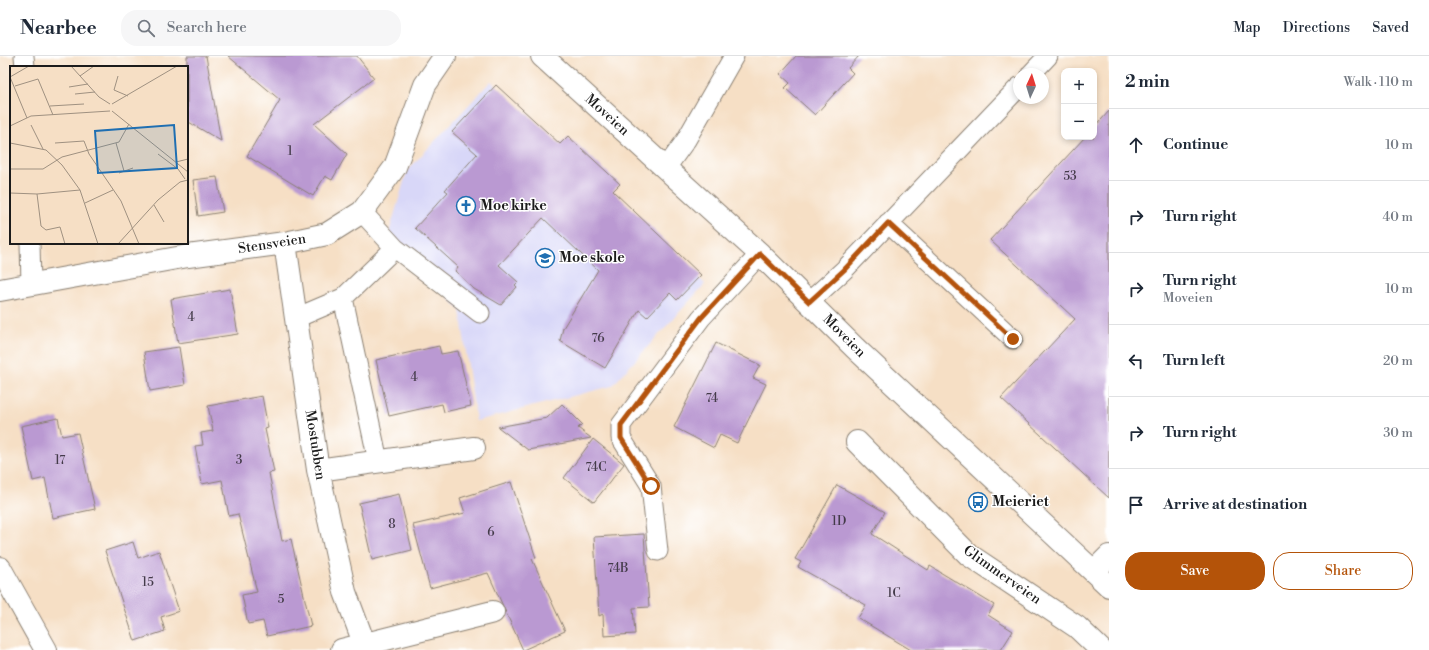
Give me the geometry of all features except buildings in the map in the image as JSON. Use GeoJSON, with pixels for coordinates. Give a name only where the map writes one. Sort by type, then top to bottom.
{"type":"FeatureCollection","features":[{"type":"Feature","properties":{"kind":"street","name":"Stensveien"},"geometry":{"type":"LineString","coordinates":[[0,290],[188,256],[285,243],[327,234],[362,212],[395,167],[425,85],[444,56]]}},
{"type":"Feature","properties":{"kind":"street","name":"Moveien"},"geometry":{"type":"LineString","coordinates":[[542,56],[760,254],[855,348],[1101,578]]}},
{"type":"Feature","properties":{"kind":"street","name":"Mostubben"},"geometry":{"type":"LineString","coordinates":[[285,243],[318,470],[345,592],[364,643]]}},
{"type":"Feature","properties":{"kind":"street","name":"Glimmerveien"},"geometry":{"type":"LineString","coordinates":[[857,442],[969,555],[1077,627],[1101,650]]}},
{"type":"Feature","properties":{"kind":"street"},"geometry":{"type":"LineString","coordinates":[[318,470],[474,448]]}},
{"type":"Feature","properties":{"kind":"street"},"geometry":{"type":"LineString","coordinates":[[1101,578],[1109,556]]}},
{"type":"Feature","properties":{"kind":"street"},"geometry":{"type":"LineString","coordinates":[[0,568],[46,650]]}},
{"type":"Feature","properties":{"kind":"street"},"geometry":{"type":"LineString","coordinates":[[342,650],[364,643],[493,612]]}},
{"type":"Feature","properties":{"kind":"lane"},"geometry":{"type":"LineString","coordinates":[[24,56],[25,66]]}},
{"type":"Feature","properties":{"kind":"lane"},"geometry":{"type":"LineString","coordinates":[[666,168],[686,140],[734,56]]}},
{"type":"Feature","properties":{"kind":"lane"},"geometry":{"type":"LineString","coordinates":[[1037,68],[1048,56]]}},
{"type":"Feature","properties":{"kind":"lane"},"geometry":{"type":"LineString","coordinates":[[809,302],[844,270],[1013,93]]}},
{"type":"Feature","properties":{"kind":"lane"},"geometry":{"type":"LineString","coordinates":[[362,212],[395,248],[480,313]]}},
{"type":"Feature","properties":{"kind":"lane"},"geometry":{"type":"LineString","coordinates":[[888,223],[1013,339]]}},
{"type":"Feature","properties":{"kind":"lane"},"geometry":{"type":"LineString","coordinates":[[30,244],[31,284]]}},
{"type":"Feature","properties":{"kind":"lane"},"geometry":{"type":"LineString","coordinates":[[296,318],[343,298],[395,248]]}},
{"type":"Feature","properties":{"kind":"lane"},"geometry":{"type":"LineString","coordinates":[[658,551],[651,486],[621,438],[621,425],[701,318],[760,254]]}},
{"type":"Feature","properties":{"kind":"lane"},"geometry":{"type":"LineString","coordinates":[[343,298],[378,461]]}},
{"type":"Feature","properties":{"kind":"shaded area","name":"Moe skole"},"geometry":{"type":"Polygon","coordinates":[[[491,81],[705,284],[612,386],[476,421],[460,310],[389,233],[407,171],[491,81]]]}},
{"type":"Feature","properties":{"kind":"place","name":"Moe kirke"},"geometry":{"type":"Point","coordinates":[466,206]}},
{"type":"Feature","properties":{"kind":"place","name":"Moe skole"},"geometry":{"type":"Point","coordinates":[545,258]}},
{"type":"Feature","properties":{"kind":"place","name":"Meieriet"},"geometry":{"type":"Point","coordinates":[978,502]}},
{"type":"Feature","properties":{"kind":"route"},"geometry":{"type":"LineString","coordinates":[[651,486],[621,438],[621,425],[701,318],[738,276],[760,254],[809,302],[844,270],[888,223],[1013,339]]}}]}
